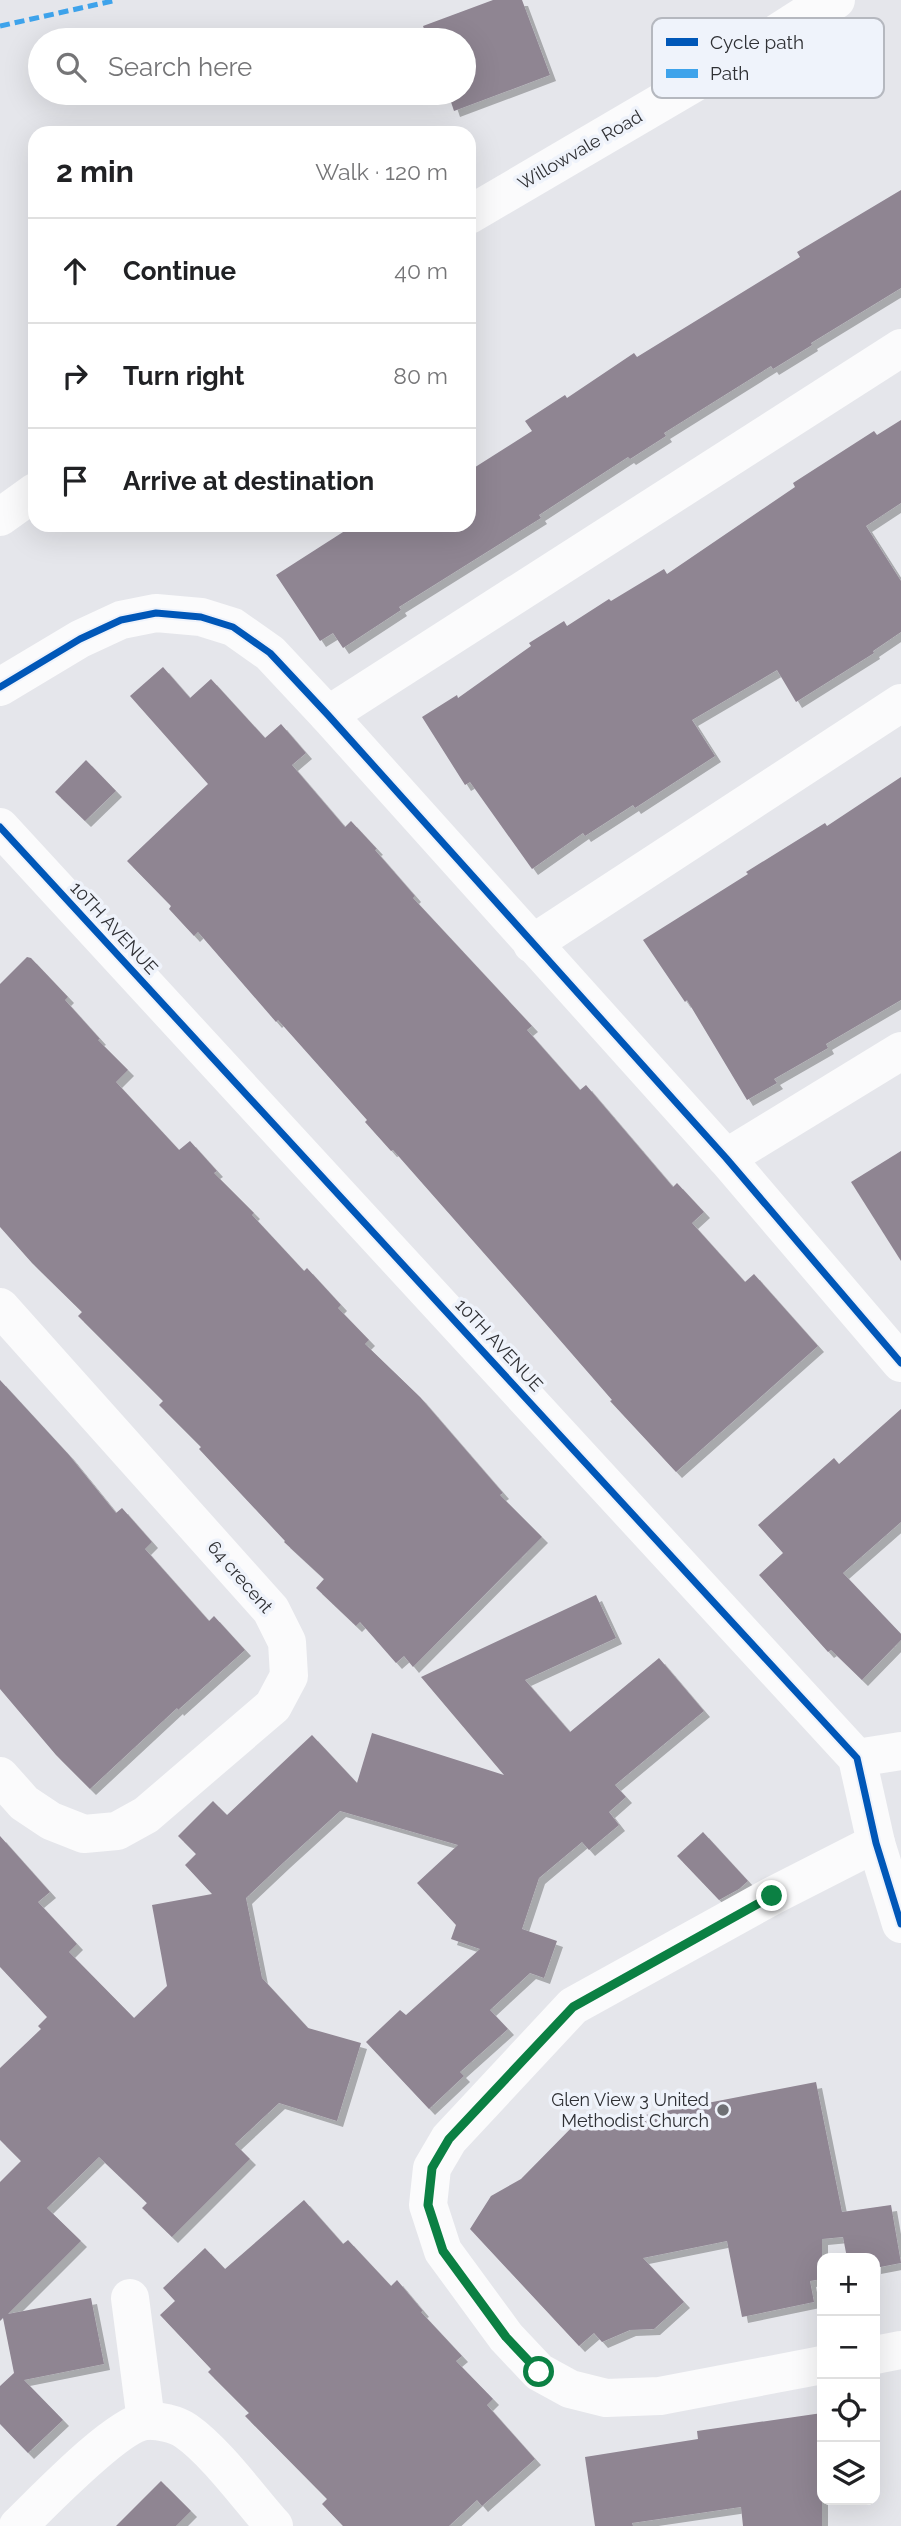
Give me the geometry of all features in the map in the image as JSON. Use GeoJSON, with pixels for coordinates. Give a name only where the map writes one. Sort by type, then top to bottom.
{"type":"FeatureCollection","features":[{"type":"Feature","properties":{"kind":"street","name":"Willowvale Road"},"geometry":{"type":"LineString","coordinates":[[800,18],[836,0]]}},
{"type":"Feature","properties":{"kind":"street","name":"Willowvale Road"},"geometry":{"type":"LineString","coordinates":[[476,211],[669,98]]}},
{"type":"Feature","properties":{"kind":"street"},"geometry":{"type":"LineString","coordinates":[[328,715],[901,348]]}},
{"type":"Feature","properties":{"kind":"street"},"geometry":{"type":"LineString","coordinates":[[0,517],[28,497]]}},
{"type":"Feature","properties":{"kind":"street"},"geometry":{"type":"LineString","coordinates":[[0,687],[80,639],[121,620],[156,613],[201,617],[233,627],[270,653],[726,1158],[901,1363]]}},
{"type":"Feature","properties":{"kind":"street"},"geometry":{"type":"LineString","coordinates":[[532,944],[901,703]]}},
{"type":"Feature","properties":{"kind":"street","name":"10TH AVENUE"},"geometry":{"type":"LineString","coordinates":[[0,827],[857,1758]]}},
{"type":"Feature","properties":{"kind":"street"},"geometry":{"type":"LineString","coordinates":[[726,1158],[901,1051]]}},
{"type":"Feature","properties":{"kind":"street","name":"64 crecent"},"geometry":{"type":"LineString","coordinates":[[0,1307],[271,1610],[287,1642],[289,1676],[273,1706],[146,1815],[117,1831],[84,1834],[51,1821],[24,1803],[0,1776]]}},
{"type":"Feature","properties":{"kind":"street"},"geometry":{"type":"LineString","coordinates":[[901,1751],[857,1758],[876,1843],[901,1924]]}},
{"type":"Feature","properties":{"kind":"street"},"geometry":{"type":"LineString","coordinates":[[817,2366],[660,2396],[606,2398],[570,2389],[539,2372],[506,2337],[443,2251],[428,2205],[432,2168],[449,2139],[573,2007],[772,1896],[876,1843]]}},
{"type":"Feature","properties":{"kind":"street"},"geometry":{"type":"LineString","coordinates":[[130,2298],[146,2421]]}},
{"type":"Feature","properties":{"kind":"street"},"geometry":{"type":"LineString","coordinates":[[880,2354],[901,2350]]}},
{"type":"Feature","properties":{"kind":"street"},"geometry":{"type":"LineString","coordinates":[[18,2526],[109,2441],[134,2425],[146,2421],[162,2422],[185,2430],[206,2449],[274,2526]]}},
{"type":"Feature","properties":{"kind":"building"},"geometry":{"type":"Polygon","coordinates":[[[493,0],[522,0],[550,75],[476,103],[476,28],[423,26],[493,0]]]}},
{"type":"Feature","properties":{"kind":"building"},"geometry":{"type":"Polygon","coordinates":[[[452,105],[470,105],[454,111],[452,105]]]}},
{"type":"Feature","properties":{"kind":"building"},"geometry":{"type":"Polygon","coordinates":[[[901,190],[901,288],[773,369],[771,366],[664,433],[666,436],[630,459],[628,457],[539,515],[541,518],[399,607],[401,610],[343,648],[333,633],[320,641],[276,575],[343,532],[476,532],[476,467],[532,431],[525,421],[565,395],[567,398],[634,353],[637,357],[800,257],[797,252],[901,190]]]}},
{"type":"Feature","properties":{"kind":"building"},"geometry":{"type":"Polygon","coordinates":[[[901,420],[901,503],[866,526],[901,581],[901,632],[873,651],[874,653],[796,702],[777,670],[692,720],[715,756],[635,808],[633,805],[585,836],[583,833],[532,869],[470,782],[465,785],[422,717],[457,695],[458,698],[531,646],[529,643],[564,621],[567,626],[664,569],[667,574],[795,487],[793,483],[874,431],[877,435],[901,420]]]}},
{"type":"Feature","properties":{"kind":"building"},"geometry":{"type":"Polygon","coordinates":[[[163,667],[190,698],[211,679],[265,738],[281,724],[306,753],[292,765],[345,827],[351,821],[415,896],[413,898],[532,1026],[527,1030],[580,1090],[586,1085],[673,1187],[677,1183],[704,1212],[692,1223],[745,1282],[754,1274],[818,1346],[676,1472],[610,1401],[612,1400],[519,1293],[365,1122],[367,1120],[278,1020],[276,1022],[198,932],[194,936],[169,909],[171,906],[127,861],[208,784],[130,696],[163,667]]]}},
{"type":"Feature","properties":{"kind":"building"},"geometry":{"type":"Polygon","coordinates":[[[86,760],[116,791],[85,821],[55,792],[86,760]]]}},
{"type":"Feature","properties":{"kind":"building"},"geometry":{"type":"Polygon","coordinates":[[[901,777],[901,1000],[826,1044],[828,1048],[774,1079],[777,1083],[747,1100],[687,1000],[685,1002],[643,940],[748,874],[746,872],[825,823],[827,826],[901,777]]]}},
{"type":"Feature","properties":{"kind":"building"},"geometry":{"type":"Polygon","coordinates":[[[27,957],[68,997],[65,1000],[100,1039],[98,1040],[128,1070],[116,1082],[179,1150],[190,1141],[217,1171],[214,1173],[254,1213],[252,1215],[304,1271],[307,1268],[341,1305],[338,1308],[369,1340],[365,1344],[420,1397],[503,1493],[500,1495],[542,1537],[413,1667],[404,1656],[396,1663],[360,1622],[356,1626],[316,1588],[324,1579],[284,1542],[199,1449],[201,1447],[159,1405],[163,1401],[78,1316],[82,1312],[0,1227],[0,984],[27,957]]]}},
{"type":"Feature","properties":{"kind":"building"},"geometry":{"type":"Polygon","coordinates":[[[901,1151],[901,1261],[851,1182],[901,1151]]]}},
{"type":"Feature","properties":{"kind":"building"},"geometry":{"type":"Polygon","coordinates":[[[0,1380],[69,1455],[116,1513],[122,1508],[152,1542],[145,1549],[209,1621],[214,1616],[245,1650],[178,1710],[177,1708],[90,1789],[56,1755],[0,1689],[0,1380]]]}},
{"type":"Feature","properties":{"kind":"building"},"geometry":{"type":"Polygon","coordinates":[[[901,1409],[901,1522],[843,1573],[901,1634],[901,1640],[862,1680],[831,1650],[828,1652],[759,1575],[783,1553],[758,1525],[834,1458],[839,1464],[901,1409]]]}},
{"type":"Feature","properties":{"kind":"building"},"geometry":{"type":"Polygon","coordinates":[[[596,1595],[616,1638],[525,1680],[570,1732],[659,1658],[704,1711],[615,1785],[626,1797],[609,1812],[619,1825],[589,1850],[582,1842],[539,1878],[522,1929],[557,1941],[544,1978],[530,1973],[490,2010],[508,2029],[460,2072],[464,2076],[429,2109],[366,2042],[400,2010],[406,2015],[480,1949],[451,1939],[456,1925],[417,1883],[458,1845],[340,1811],[284,1862],[246,1898],[262,1978],[308,2028],[361,2043],[337,2121],[279,2103],[235,2144],[250,2159],[172,2237],[142,2208],[147,2203],[99,2157],[47,2208],[81,2241],[8,2314],[91,2298],[104,2364],[24,2380],[63,2420],[28,2453],[0,2424],[0,2386],[14,2373],[3,2318],[0,2321],[0,2182],[21,2161],[0,2140],[0,2068],[41,2029],[38,2026],[47,2017],[0,1967],[0,1836],[50,1892],[38,1902],[77,1944],[69,1952],[134,2018],[167,1986],[152,1905],[212,1894],[185,1865],[196,1854],[178,1836],[213,1801],[227,1815],[312,1735],[357,1783],[372,1733],[504,1775],[421,1677],[596,1595]]]}},
{"type":"Feature","properties":{"kind":"building"},"geometry":{"type":"Polygon","coordinates":[[[703,1832],[748,1881],[719,1900],[677,1856],[703,1832]]]}},
{"type":"Feature","properties":{"kind":"building"},"geometry":{"type":"Polygon","coordinates":[[[816,2082],[842,2212],[891,2205],[901,2263],[880,2267],[880,2253],[846,2253],[843,2237],[822,2239],[822,2253],[817,2253],[817,2280],[810,2281],[814,2302],[742,2317],[727,2241],[643,2258],[684,2302],[654,2329],[630,2330],[602,2342],[594,2333],[579,2346],[470,2229],[491,2196],[521,2179],[581,2118],[589,2126],[816,2082]]]}},
{"type":"Feature","properties":{"kind":"building"},"geometry":{"type":"Polygon","coordinates":[[[304,2200],[343,2244],[348,2240],[391,2286],[397,2280],[423,2311],[421,2312],[462,2356],[456,2361],[493,2399],[487,2405],[535,2459],[482,2506],[477,2500],[449,2526],[343,2526],[322,2504],[327,2499],[245,2416],[249,2413],[208,2372],[211,2369],[160,2315],[175,2301],[163,2288],[205,2248],[225,2269],[304,2200]]]}},
{"type":"Feature","properties":{"kind":"building"},"geometry":{"type":"Polygon","coordinates":[[[817,2414],[817,2505],[822,2505],[822,2526],[743,2526],[741,2507],[632,2523],[633,2526],[595,2526],[585,2457],[698,2439],[697,2431],[817,2414]]]}},
{"type":"Feature","properties":{"kind":"building"},"geometry":{"type":"Polygon","coordinates":[[[161,2481],[191,2511],[176,2526],[116,2526],[161,2481]]]}},
{"type":"Feature","properties":{"kind":"marked path"},"geometry":{"type":"LineString","coordinates":[[0,26],[117,0]]}},
{"type":"Feature","properties":{"kind":"cycle path"},"geometry":{"type":"LineString","coordinates":[[0,687],[80,639],[121,620],[156,613],[201,617],[233,627],[270,653],[726,1158],[901,1363]]}},
{"type":"Feature","properties":{"kind":"cycle path"},"geometry":{"type":"LineString","coordinates":[[0,827],[857,1758],[876,1843],[901,1924]]}},
{"type":"Feature","properties":{"kind":"place","name":"Glen View 3 United Methodist Church"},"geometry":{"type":"Point","coordinates":[723,2110]}},
{"type":"Feature","properties":{"kind":"route"},"geometry":{"type":"LineString","coordinates":[[539,2372],[506,2337],[443,2251],[428,2205],[432,2168],[449,2139],[573,2007],[772,1896]]}}]}
